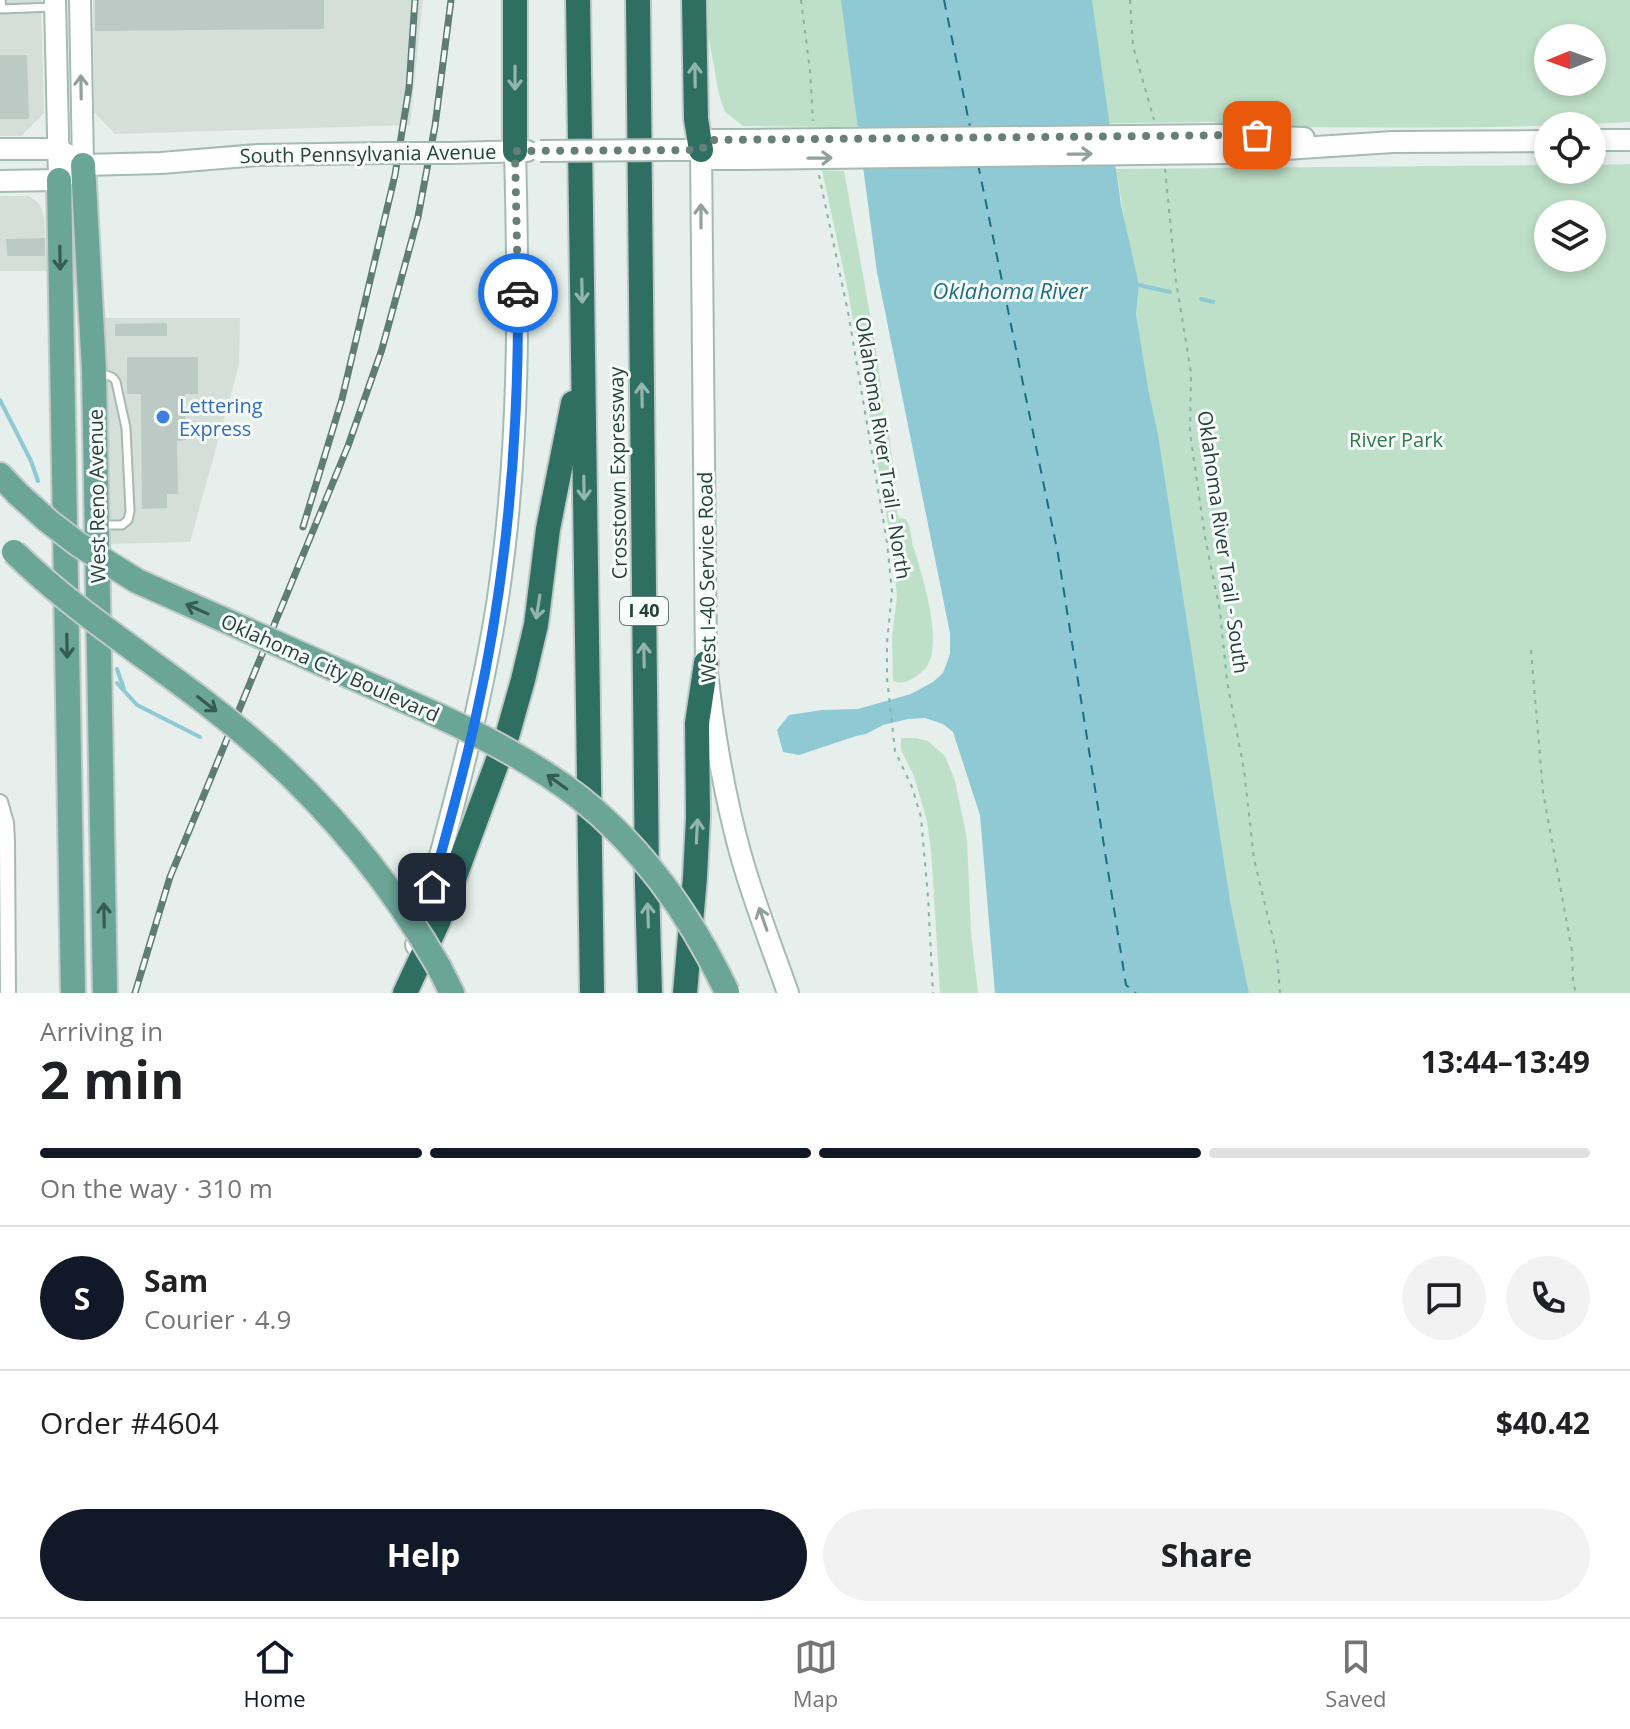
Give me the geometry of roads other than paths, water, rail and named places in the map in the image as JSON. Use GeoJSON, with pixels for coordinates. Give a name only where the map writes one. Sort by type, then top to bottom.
{"type":"FeatureCollection","features":[{"type":"Feature","properties":{"kind":"highway"},"geometry":{"type":"LineString","coordinates":[[515,0],[515,151]]}},
{"type":"Feature","properties":{"kind":"highway","name":"Crosstown Expressway"},"geometry":{"type":"LineString","coordinates":[[578,0],[592,993]]}},
{"type":"Feature","properties":{"kind":"highway","name":"Crosstown Expressway"},"geometry":{"type":"LineString","coordinates":[[638,0],[650,993]]}},
{"type":"Feature","properties":{"kind":"highway"},"geometry":{"type":"LineString","coordinates":[[694,0],[696,119],[701,150]]}},
{"type":"Feature","properties":{"kind":"highway"},"geometry":{"type":"LineString","coordinates":[[404,993],[438,922],[508,733],[523,680],[536,625],[548,529],[583,354]]}},
{"type":"Feature","properties":{"kind":"highway"},"geometry":{"type":"LineString","coordinates":[[685,993],[698,817],[697,723],[706,663]]}},
{"type":"Feature","properties":{"kind":"main road","name":"West Reno Avenue"},"geometry":{"type":"LineString","coordinates":[[80,0],[83,165],[97,483],[105,993]]}},
{"type":"Feature","properties":{"kind":"main road","name":"West Reno Avenue"},"geometry":{"type":"LineString","coordinates":[[55,4],[73,993]]}},
{"type":"Feature","properties":{"kind":"main road","name":"South Pennsylvania Avenue"},"geometry":{"type":"LineString","coordinates":[[83,165],[161,163],[258,155],[701,150],[710,140],[742,149],[1222,144],[1257,135],[1393,142],[1534,141]]}},
{"type":"Feature","properties":{"kind":"main road"},"geometry":{"type":"LineString","coordinates":[[1606,140],[1630,140]]}},
{"type":"Feature","properties":{"kind":"main road"},"geometry":{"type":"LineString","coordinates":[[0,149],[58,149],[83,165],[59,180],[0,181]]}},
{"type":"Feature","properties":{"kind":"main road","name":"West I-40 Service Road"},"geometry":{"type":"LineString","coordinates":[[701,150],[706,663],[712,720],[729,808],[741,855],[788,993]]}},
{"type":"Feature","properties":{"kind":"main road"},"geometry":{"type":"LineString","coordinates":[[404,993],[476,716],[498,598],[516,410],[515,151]]}},
{"type":"Feature","properties":{"kind":"main road","name":"Oklahoma City Boulevard"},"geometry":{"type":"LineString","coordinates":[[0,475],[48,521],[137,581],[460,725],[509,751],[579,797],[600,815],[665,886],[698,935],[728,993]]}},
{"type":"Feature","properties":{"kind":"main road"},"geometry":{"type":"LineString","coordinates":[[64,484],[97,483]]}},
{"type":"Feature","properties":{"kind":"main road"},"geometry":{"type":"LineString","coordinates":[[7,546],[63,596],[233,725],[319,802],[381,877],[411,921],[452,993]]}},
{"type":"Feature","properties":{"kind":"street"},"geometry":{"type":"LineString","coordinates":[[0,802],[7,841],[8,993]]}},
{"type":"Feature","properties":{"kind":"lane"},"geometry":{"type":"LineString","coordinates":[[1,6],[55,4]]}},
{"type":"Feature","properties":{"kind":"lane"},"geometry":{"type":"LineString","coordinates":[[94,376],[108,375],[116,382],[126,428],[130,511],[128,520],[122,525],[97,525]]}},
{"type":"Feature","properties":{"kind":"water","name":"Oklahoma River"},"geometry":{"type":"Polygon","coordinates":[[[841,0],[1092,0],[1121,205],[1139,285],[1136,314],[1158,434],[1231,906],[1249,993],[995,993],[980,815],[953,732],[943,724],[925,718],[908,719],[799,755],[783,752],[777,730],[789,715],[858,709],[911,694],[943,673],[950,654],[950,633],[877,272],[841,0]]]}},
{"type":"Feature","properties":{"kind":"waterway"},"geometry":{"type":"LineString","coordinates":[[1139,285],[1170,292]]}},
{"type":"Feature","properties":{"kind":"waterway"},"geometry":{"type":"LineString","coordinates":[[1201,299],[1213,302]]}},
{"type":"Feature","properties":{"kind":"waterway"},"geometry":{"type":"LineString","coordinates":[[0,400],[38,481]]}},
{"type":"Feature","properties":{"kind":"waterway"},"geometry":{"type":"LineString","coordinates":[[117,669],[124,689]]}},
{"type":"Feature","properties":{"kind":"waterway"},"geometry":{"type":"LineString","coordinates":[[117,683],[137,705],[200,737]]}},
{"type":"Feature","properties":{"kind":"railway"},"geometry":{"type":"LineString","coordinates":[[303,527],[342,399],[395,175],[409,88],[415,0]]}},
{"type":"Feature","properties":{"kind":"railway"},"geometry":{"type":"LineString","coordinates":[[135,993],[170,877],[348,446],[382,349],[418,217],[435,126],[451,0]]}},
{"type":"Feature","properties":{"kind":"place","name":"Lettering Express"},"geometry":{"type":"Point","coordinates":[163,417]}},
{"type":"Feature","properties":{"kind":"park label","name":"River Park"},"geometry":{"type":"Point","coordinates":[1396,440]}}]}
